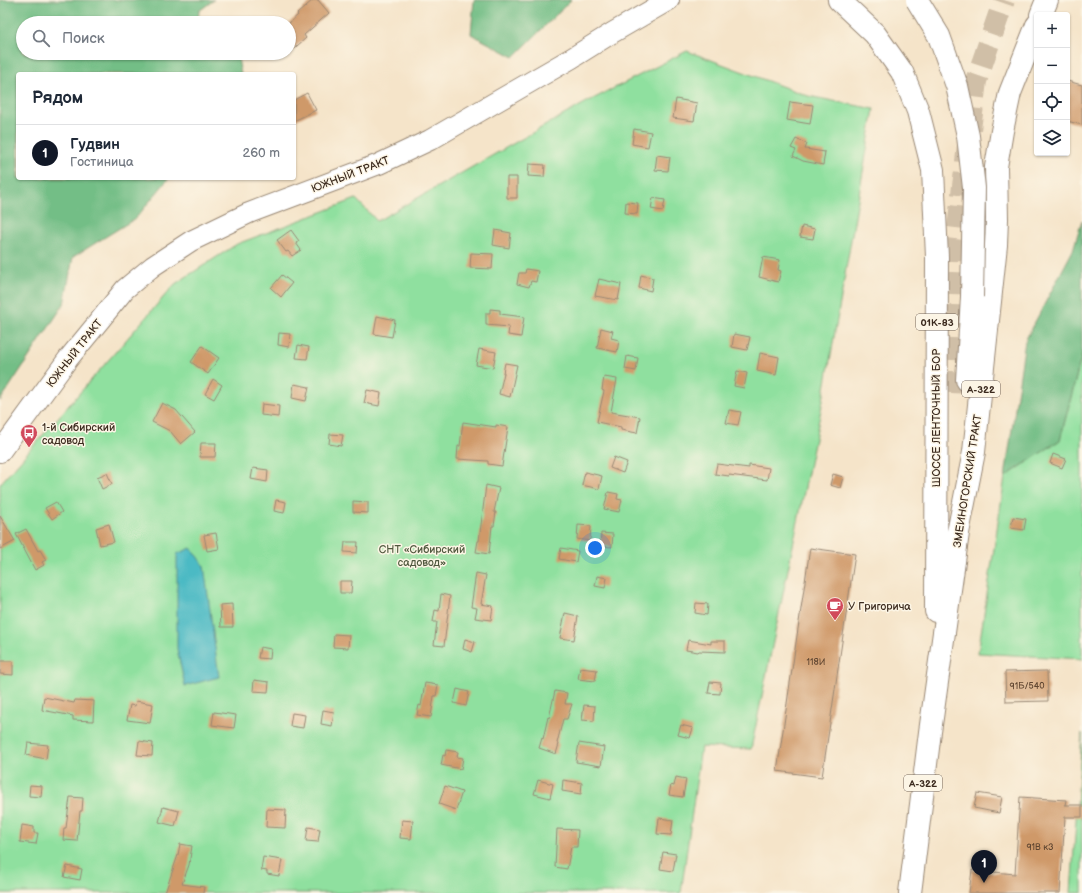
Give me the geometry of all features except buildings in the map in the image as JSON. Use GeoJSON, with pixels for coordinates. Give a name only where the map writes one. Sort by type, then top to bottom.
{"type":"FeatureCollection","features":[{"type":"Feature","properties":{"kind":"highway","name":"ШОССЕ ЛЕНТОЧНЫЙ БОР"},"geometry":{"type":"LineString","coordinates":[[839,0],[875,34],[902,72],[918,111],[933,170],[937,257],[936,586],[938,674]]}},
{"type":"Feature","properties":{"kind":"highway"},"geometry":{"type":"LineString","coordinates":[[917,0],[939,36],[957,86],[968,136],[974,188],[972,297],[958,533]]}},
{"type":"Feature","properties":{"kind":"highway"},"geometry":{"type":"LineString","coordinates":[[1042,12],[1047,0]]}},
{"type":"Feature","properties":{"kind":"highway","name":"ЗМЕИНОГОРСКИЙ ТРАКТ"},"geometry":{"type":"LineString","coordinates":[[910,893],[958,533],[974,452],[996,245],[996,166],[1010,93],[1034,33]]}},
{"type":"Feature","properties":{"kind":"highway"},"geometry":{"type":"LineString","coordinates":[[936,586],[950,393]]}},
{"type":"Feature","properties":{"kind":"main road","name":"ЮЖНЫЙ ТРАКТ"},"geometry":{"type":"LineString","coordinates":[[0,452],[68,359],[125,289],[153,266],[191,241],[249,213],[379,164],[430,140],[669,0]]}},
{"type":"Feature","properties":{"kind":"green space"},"geometry":{"type":"Polygon","coordinates":[[[0,0],[214,0],[199,11],[199,16],[16,16],[16,60],[238,60],[241,72],[16,72],[16,180],[167,180],[136,218],[73,257],[64,304],[0,401],[0,0]]]}},
{"type":"Feature","properties":{"kind":"green space"},"geometry":{"type":"Polygon","coordinates":[[[474,0],[571,0],[514,57],[471,34],[474,0]]]}},
{"type":"Feature","properties":{"kind":"green space","name":"СНТ «Сибирский садовод»"},"geometry":{"type":"Polygon","coordinates":[[[687,51],[808,96],[874,109],[823,400],[751,749],[701,747],[681,893],[0,893],[0,484],[175,284],[237,244],[356,199],[377,221],[585,103],[687,51]]]}},
{"type":"Feature","properties":{"kind":"green space"},"geometry":{"type":"Polygon","coordinates":[[[1082,220],[1082,354],[1060,440],[1005,477],[1025,341],[1073,250],[1082,220]]]}},
{"type":"Feature","properties":{"kind":"green space"},"geometry":{"type":"Polygon","coordinates":[[[1082,354],[1082,659],[978,653],[1005,477],[1060,440],[1082,354]]]}},
{"type":"Feature","properties":{"kind":"green space"},"geometry":{"type":"Polygon","coordinates":[[[1082,733],[1082,893],[1071,893],[1082,733]]]}},
{"type":"Feature","properties":{"kind":"water"},"geometry":{"type":"Polygon","coordinates":[[[191,548],[204,566],[219,677],[185,686],[177,649],[177,554],[191,548]]]}},
{"type":"Feature","properties":{"kind":"tunnel"},"geometry":{"type":"LineString","coordinates":[[950,393],[956,246],[976,81],[1004,0]]}},
{"type":"Feature","properties":{"kind":"place","name":"1-й Сибирский садовод"},"geometry":{"type":"Point","coordinates":[29,448]}},
{"type":"Feature","properties":{"kind":"place","name":"У Григорича"},"geometry":{"type":"Point","coordinates":[835,621]}},
{"type":"Feature","properties":{"kind":"place","name":"Гудвин"},"geometry":{"type":"Point","coordinates":[984,883]}}]}
